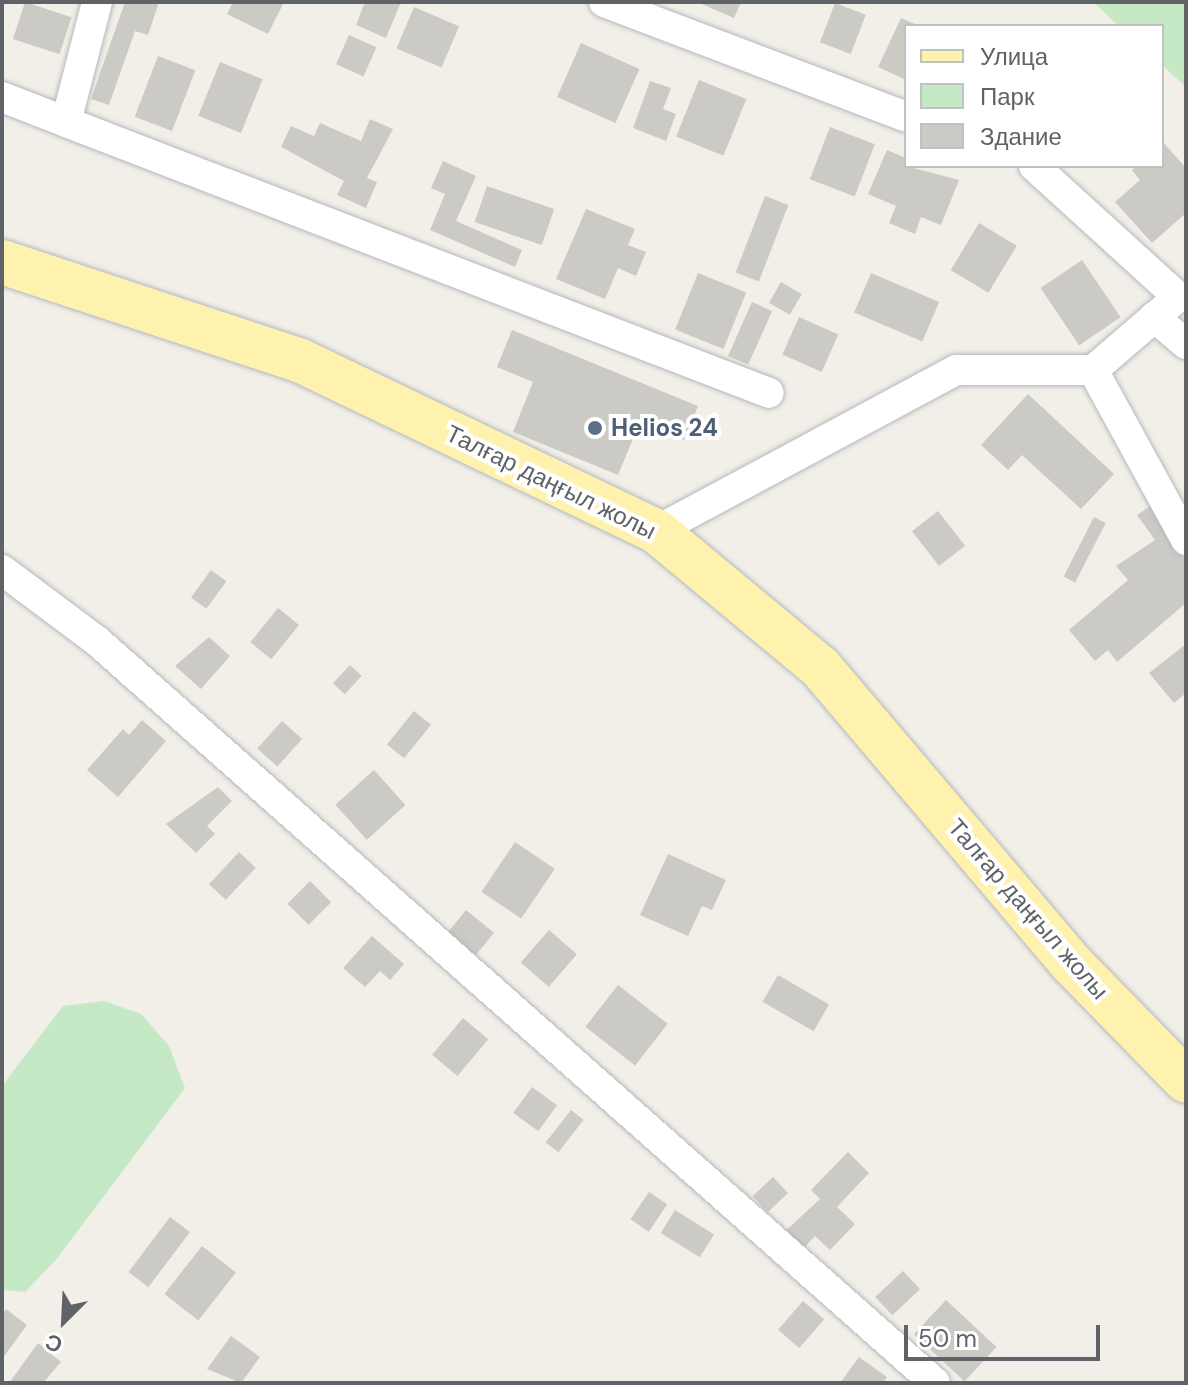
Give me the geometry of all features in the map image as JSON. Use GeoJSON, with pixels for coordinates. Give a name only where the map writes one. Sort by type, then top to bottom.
{"type":"FeatureCollection","features":[{"type":"Feature","properties":{"kind":"main road","name":"Талғар даңғыл жолы"},"geometry":{"type":"LineString","coordinates":[[2,262],[301,361],[656,531],[820,667],[1072,964],[1186,1081]]}},
{"type":"Feature","properties":{"kind":"street"},"geometry":{"type":"LineString","coordinates":[[66,122],[97,2]]}},
{"type":"Feature","properties":{"kind":"street"},"geometry":{"type":"LineString","coordinates":[[604,2],[904,116]]}},
{"type":"Feature","properties":{"kind":"street"},"geometry":{"type":"LineString","coordinates":[[2,97],[769,393]]}},
{"type":"Feature","properties":{"kind":"street"},"geometry":{"type":"LineString","coordinates":[[656,531],[956,370],[1093,370],[1178,297],[1036,168]]}},
{"type":"Feature","properties":{"kind":"street"},"geometry":{"type":"LineString","coordinates":[[1154,317],[1186,344]]}},
{"type":"Feature","properties":{"kind":"street"},"geometry":{"type":"LineString","coordinates":[[1093,370],[1186,540]]}},
{"type":"Feature","properties":{"kind":"street"},"geometry":{"type":"LineString","coordinates":[[2,570],[97,641],[935,1383]]}},
{"type":"Feature","properties":{"kind":"green space"},"geometry":{"type":"Polygon","coordinates":[[[1093,2],[1186,2],[1186,87],[1164,67],[1164,24],[1117,24],[1093,2]]]}},
{"type":"Feature","properties":{"kind":"green space"},"geometry":{"type":"Polygon","coordinates":[[[104,1001],[141,1014],[169,1046],[185,1088],[55,1261],[25,1292],[2,1290],[2,1086],[63,1006],[104,1001]]]}},
{"type":"Feature","properties":{"kind":"building"},"geometry":{"type":"Polygon","coordinates":[[[25,2],[72,17],[60,54],[13,39],[25,2]]]}},
{"type":"Feature","properties":{"kind":"building"},"geometry":{"type":"Polygon","coordinates":[[[125,2],[159,2],[148,35],[135,31],[109,105],[91,99],[125,2]]]}},
{"type":"Feature","properties":{"kind":"building"},"geometry":{"type":"Polygon","coordinates":[[[233,2],[284,2],[268,34],[227,14],[233,2]]]}},
{"type":"Feature","properties":{"kind":"building"},"geometry":{"type":"Polygon","coordinates":[[[365,2],[401,2],[386,38],[356,25],[365,2]]]}},
{"type":"Feature","properties":{"kind":"building"},"geometry":{"type":"Polygon","coordinates":[[[697,2],[741,2],[734,18],[697,2]]]}},
{"type":"Feature","properties":{"kind":"building"},"geometry":{"type":"Polygon","coordinates":[[[835,3],[866,15],[851,54],[820,42],[835,3]]]}},
{"type":"Feature","properties":{"kind":"building"},"geometry":{"type":"Polygon","coordinates":[[[414,7],[459,26],[442,68],[396,48],[414,7]]]}},
{"type":"Feature","properties":{"kind":"building"},"geometry":{"type":"Polygon","coordinates":[[[901,18],[914,24],[904,24],[904,79],[878,67],[901,18]]]}},
{"type":"Feature","properties":{"kind":"building"},"geometry":{"type":"Polygon","coordinates":[[[349,35],[376,47],[363,76],[336,64],[349,35]]]}},
{"type":"Feature","properties":{"kind":"building"},"geometry":{"type":"Polygon","coordinates":[[[581,43],[639,69],[615,123],[557,97],[581,43]]]}},
{"type":"Feature","properties":{"kind":"building"},"geometry":{"type":"Polygon","coordinates":[[[158,56],[195,70],[172,131],[135,117],[158,56]]]}},
{"type":"Feature","properties":{"kind":"building"},"geometry":{"type":"Polygon","coordinates":[[[220,62],[263,79],[241,133],[198,116],[220,62]]]}},
{"type":"Feature","properties":{"kind":"building"},"geometry":{"type":"Polygon","coordinates":[[[699,80],[746,99],[723,156],[676,137],[699,80]]]}},
{"type":"Feature","properties":{"kind":"building"},"geometry":{"type":"Polygon","coordinates":[[[650,81],[671,88],[663,109],[676,114],[666,141],[633,128],[650,81]]]}},
{"type":"Feature","properties":{"kind":"building"},"geometry":{"type":"Polygon","coordinates":[[[370,119],[393,129],[367,178],[377,182],[366,208],[337,195],[344,181],[281,147],[291,126],[314,136],[320,123],[361,141],[370,119]]]}},
{"type":"Feature","properties":{"kind":"building"},"geometry":{"type":"Polygon","coordinates":[[[830,127],[875,144],[855,196],[810,179],[830,127]]]}},
{"type":"Feature","properties":{"kind":"building"},"geometry":{"type":"Polygon","coordinates":[[[1164,143],[1186,168],[1186,213],[1152,243],[1115,202],[1140,180],[1132,170],[1164,168],[1164,143]]]}},
{"type":"Feature","properties":{"kind":"building"},"geometry":{"type":"Polygon","coordinates":[[[887,150],[904,157],[904,168],[959,180],[941,225],[921,217],[915,234],[889,223],[896,206],[868,194],[887,150]]]}},
{"type":"Feature","properties":{"kind":"building"},"geometry":{"type":"Polygon","coordinates":[[[443,161],[476,176],[456,221],[522,250],[515,267],[430,230],[445,194],[431,188],[443,161]]]}},
{"type":"Feature","properties":{"kind":"building"},"geometry":{"type":"Polygon","coordinates":[[[487,186],[554,209],[542,245],[475,222],[487,186]]]}},
{"type":"Feature","properties":{"kind":"building"},"geometry":{"type":"Polygon","coordinates":[[[765,196],[788,205],[759,282],[736,273],[765,196]]]}},
{"type":"Feature","properties":{"kind":"building"},"geometry":{"type":"Polygon","coordinates":[[[586,209],[635,229],[628,245],[646,252],[636,276],[618,268],[605,299],[556,279],[586,209]]]}},
{"type":"Feature","properties":{"kind":"building"},"geometry":{"type":"Polygon","coordinates":[[[979,223],[1017,246],[988,293],[951,270],[979,223]]]}},
{"type":"Feature","properties":{"kind":"building"},"geometry":{"type":"Polygon","coordinates":[[[1082,260],[1121,317],[1079,345],[1041,288],[1082,260]]]}},
{"type":"Feature","properties":{"kind":"building"},"geometry":{"type":"Polygon","coordinates":[[[698,273],[746,292],[723,349],[675,330],[698,273]]]}},
{"type":"Feature","properties":{"kind":"building"},"geometry":{"type":"Polygon","coordinates":[[[871,273],[939,302],[922,341],[854,313],[871,273]]]}},
{"type":"Feature","properties":{"kind":"building"},"geometry":{"type":"Polygon","coordinates":[[[781,282],[802,294],[790,315],[769,303],[781,282]]]}},
{"type":"Feature","properties":{"kind":"building"},"geometry":{"type":"Polygon","coordinates":[[[752,302],[772,311],[748,365],[728,356],[752,302]]]}},
{"type":"Feature","properties":{"kind":"building"},"geometry":{"type":"Polygon","coordinates":[[[799,317],[838,334],[822,372],[782,354],[799,317]]]}},
{"type":"Feature","properties":{"kind":"building"},"geometry":{"type":"Polygon","coordinates":[[[512,330],[698,406],[684,440],[640,422],[618,475],[513,432],[533,382],[497,367],[512,330]]]}},
{"type":"Feature","properties":{"kind":"building"},"geometry":{"type":"Polygon","coordinates":[[[1028,394],[1114,474],[1081,509],[1022,455],[1008,470],[981,445],[1028,394]]]}},
{"type":"Feature","properties":{"kind":"building"},"geometry":{"type":"Polygon","coordinates":[[[1152,505],[1186,561],[1186,603],[1117,662],[1108,650],[1095,661],[1069,630],[1128,580],[1116,566],[1155,540],[1137,515],[1152,505]]]}},
{"type":"Feature","properties":{"kind":"building"},"geometry":{"type":"Polygon","coordinates":[[[938,511],[965,546],[939,566],[912,531],[938,511]]]}},
{"type":"Feature","properties":{"kind":"building"},"geometry":{"type":"Polygon","coordinates":[[[1094,517],[1106,523],[1075,583],[1064,577],[1094,517]]]}},
{"type":"Feature","properties":{"kind":"building"},"geometry":{"type":"Polygon","coordinates":[[[211,570],[226,581],[206,609],[191,598],[211,570]]]}},
{"type":"Feature","properties":{"kind":"building"},"geometry":{"type":"Polygon","coordinates":[[[278,608],[299,625],[271,659],[250,642],[278,608]]]}},
{"type":"Feature","properties":{"kind":"building"},"geometry":{"type":"Polygon","coordinates":[[[209,637],[230,656],[201,689],[175,666],[209,637]]]}},
{"type":"Feature","properties":{"kind":"building"},"geometry":{"type":"Polygon","coordinates":[[[1186,644],[1186,693],[1174,703],[1149,673],[1186,644]]]}},
{"type":"Feature","properties":{"kind":"building"},"geometry":{"type":"Polygon","coordinates":[[[350,665],[362,676],[345,694],[333,683],[350,665]]]}},
{"type":"Feature","properties":{"kind":"building"},"geometry":{"type":"Polygon","coordinates":[[[414,711],[431,725],[404,758],[387,744],[414,711]]]}},
{"type":"Feature","properties":{"kind":"building"},"geometry":{"type":"Polygon","coordinates":[[[142,720],[166,741],[118,797],[87,770],[123,729],[129,735],[142,720]]]}},
{"type":"Feature","properties":{"kind":"building"},"geometry":{"type":"Polygon","coordinates":[[[282,721],[302,739],[277,767],[257,748],[282,721]]]}},
{"type":"Feature","properties":{"kind":"building"},"geometry":{"type":"Polygon","coordinates":[[[374,770],[405,805],[367,840],[335,805],[374,770]]]}},
{"type":"Feature","properties":{"kind":"building"},"geometry":{"type":"Polygon","coordinates":[[[218,787],[232,801],[207,826],[215,834],[196,853],[166,824],[218,787]]]}},
{"type":"Feature","properties":{"kind":"building"},"geometry":{"type":"Polygon","coordinates":[[[515,842],[555,869],[521,919],[481,892],[515,842]]]}},
{"type":"Feature","properties":{"kind":"building"},"geometry":{"type":"Polygon","coordinates":[[[239,852],[256,868],[226,900],[209,884],[239,852]]]}},
{"type":"Feature","properties":{"kind":"building"},"geometry":{"type":"Polygon","coordinates":[[[668,854],[726,880],[712,910],[702,906],[688,936],[640,915],[668,854]]]}},
{"type":"Feature","properties":{"kind":"building"},"geometry":{"type":"Polygon","coordinates":[[[310,881],[331,902],[309,925],[287,904],[310,881]]]}},
{"type":"Feature","properties":{"kind":"building"},"geometry":{"type":"Polygon","coordinates":[[[466,910],[494,933],[476,955],[448,933],[466,910]]]}},
{"type":"Feature","properties":{"kind":"building"},"geometry":{"type":"Polygon","coordinates":[[[549,930],[577,954],[549,987],[521,962],[549,930]]]}},
{"type":"Feature","properties":{"kind":"building"},"geometry":{"type":"Polygon","coordinates":[[[372,936],[404,964],[390,980],[380,971],[365,987],[343,968],[372,936]]]}},
{"type":"Feature","properties":{"kind":"building"},"geometry":{"type":"Polygon","coordinates":[[[778,975],[829,1004],[814,1031],[762,1002],[778,975]]]}},
{"type":"Feature","properties":{"kind":"building"},"geometry":{"type":"Polygon","coordinates":[[[618,985],[668,1024],[635,1066],[585,1027],[618,985]]]}},
{"type":"Feature","properties":{"kind":"building"},"geometry":{"type":"Polygon","coordinates":[[[463,1018],[488,1039],[457,1076],[432,1055],[463,1018]]]}},
{"type":"Feature","properties":{"kind":"building"},"geometry":{"type":"Polygon","coordinates":[[[532,1087],[557,1105],[538,1131],[513,1113],[532,1087]]]}},
{"type":"Feature","properties":{"kind":"building"},"geometry":{"type":"Polygon","coordinates":[[[571,1110],[584,1120],[558,1152],[546,1142],[571,1110]]]}},
{"type":"Feature","properties":{"kind":"building"},"geometry":{"type":"Polygon","coordinates":[[[848,1152],[869,1173],[837,1207],[855,1224],[830,1250],[815,1236],[798,1254],[780,1236],[820,1199],[811,1190],[848,1152]]]}},
{"type":"Feature","properties":{"kind":"building"},"geometry":{"type":"Polygon","coordinates":[[[773,1177],[788,1193],[768,1212],[753,1196],[773,1177]]]}},
{"type":"Feature","properties":{"kind":"building"},"geometry":{"type":"Polygon","coordinates":[[[649,1192],[667,1204],[649,1232],[631,1219],[649,1192]]]}},
{"type":"Feature","properties":{"kind":"building"},"geometry":{"type":"Polygon","coordinates":[[[675,1210],[714,1234],[700,1257],[661,1233],[675,1210]]]}},
{"type":"Feature","properties":{"kind":"building"},"geometry":{"type":"Polygon","coordinates":[[[170,1217],[190,1232],[148,1287],[128,1272],[170,1217]]]}},
{"type":"Feature","properties":{"kind":"building"},"geometry":{"type":"Polygon","coordinates":[[[202,1246],[236,1272],[198,1321],[164,1294],[202,1246]]]}},
{"type":"Feature","properties":{"kind":"building"},"geometry":{"type":"Polygon","coordinates":[[[903,1271],[920,1289],[892,1315],[875,1297],[903,1271]]]}},
{"type":"Feature","properties":{"kind":"building"},"geometry":{"type":"Polygon","coordinates":[[[946,1300],[996,1347],[964,1381],[914,1334],[946,1300]]]}},
{"type":"Feature","properties":{"kind":"building"},"geometry":{"type":"Polygon","coordinates":[[[803,1301],[824,1319],[799,1348],[778,1330],[803,1301]]]}},
{"type":"Feature","properties":{"kind":"building"},"geometry":{"type":"Polygon","coordinates":[[[6,1309],[27,1325],[2,1359],[2,1315],[6,1309]]]}},
{"type":"Feature","properties":{"kind":"building"},"geometry":{"type":"Polygon","coordinates":[[[231,1336],[260,1357],[241,1383],[207,1369],[231,1336]]]}},
{"type":"Feature","properties":{"kind":"building"},"geometry":{"type":"Polygon","coordinates":[[[38,1343],[61,1362],[43,1383],[9,1383],[38,1343]]]}},
{"type":"Feature","properties":{"kind":"building"},"geometry":{"type":"Polygon","coordinates":[[[859,1357],[887,1377],[883,1383],[840,1383],[859,1357]]]}},
{"type":"Feature","properties":{"kind":"place","name":"Helios 24"},"geometry":{"type":"Point","coordinates":[595,428]}}]}
